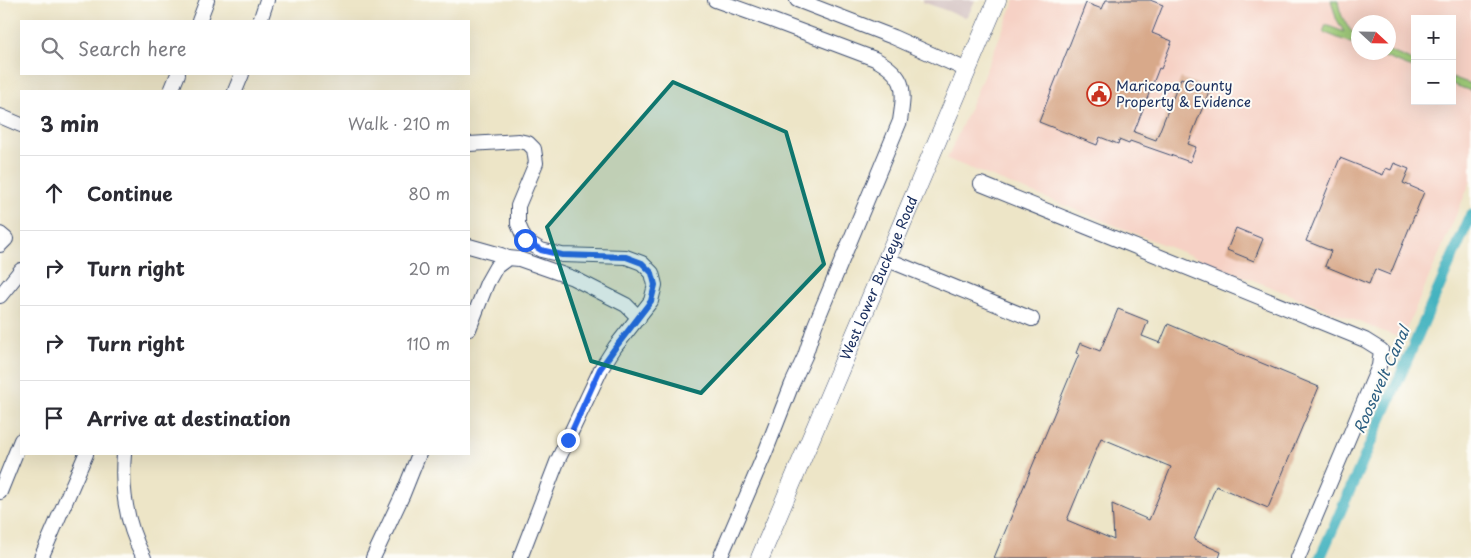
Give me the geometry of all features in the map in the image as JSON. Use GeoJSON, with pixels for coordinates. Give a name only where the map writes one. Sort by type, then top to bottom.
{"type":"FeatureCollection","features":[{"type":"Feature","properties":{"kind":"main road","name":"West Lower Buckeye Road"},"geometry":{"type":"LineString","coordinates":[[760,558],[997,0]]}},
{"type":"Feature","properties":{"kind":"lane"},"geometry":{"type":"LineString","coordinates":[[199,20],[207,0]]}},
{"type":"Feature","properties":{"kind":"lane"},"geometry":{"type":"LineString","coordinates":[[260,20],[267,0]]}},
{"type":"Feature","properties":{"kind":"lane"},"geometry":{"type":"LineString","coordinates":[[715,0],[875,59],[890,68],[900,80],[903,100],[900,121],[815,325],[806,356],[792,384],[765,454],[720,558]]}},
{"type":"Feature","properties":{"kind":"lane"},"geometry":{"type":"LineString","coordinates":[[797,0],[894,37],[967,70]]}},
{"type":"Feature","properties":{"kind":"lane"},"geometry":{"type":"LineString","coordinates":[[171,90],[178,75]]}},
{"type":"Feature","properties":{"kind":"lane"},"geometry":{"type":"LineString","coordinates":[[235,90],[242,75]]}},
{"type":"Feature","properties":{"kind":"lane"},"geometry":{"type":"LineString","coordinates":[[0,116],[20,125]]}},
{"type":"Feature","properties":{"kind":"lane"},"geometry":{"type":"LineString","coordinates":[[470,144],[519,141],[528,143],[534,149],[536,164],[518,206],[518,224],[525,240],[541,250],[562,255],[626,257],[642,263],[652,273],[655,285],[651,301],[600,369],[557,462],[520,558]]}},
{"type":"Feature","properties":{"kind":"lane"},"geometry":{"type":"LineString","coordinates":[[981,184],[1365,340],[1381,350],[1379,366],[1298,558]]}},
{"type":"Feature","properties":{"kind":"lane"},"geometry":{"type":"LineString","coordinates":[[470,246],[573,278],[626,305],[639,318]]}},
{"type":"Feature","properties":{"kind":"lane"},"geometry":{"type":"LineString","coordinates":[[470,326],[487,283],[496,267],[508,258]]}},
{"type":"Feature","properties":{"kind":"lane"},"geometry":{"type":"LineString","coordinates":[[886,259],[1032,319]]}},
{"type":"Feature","properties":{"kind":"lane"},"geometry":{"type":"LineString","coordinates":[[0,296],[20,271]]}},
{"type":"Feature","properties":{"kind":"lane"},"geometry":{"type":"LineString","coordinates":[[0,492],[20,442]]}},
{"type":"Feature","properties":{"kind":"lane"},"geometry":{"type":"LineString","coordinates":[[41,558],[86,455]]}},
{"type":"Feature","properties":{"kind":"lane"},"geometry":{"type":"LineString","coordinates":[[124,455],[122,472],[128,515],[136,542],[144,558]]}},
{"type":"Feature","properties":{"kind":"lane"},"geometry":{"type":"LineString","coordinates":[[373,558],[403,494],[419,455]]}},
{"type":"Feature","properties":{"kind":"highlighted area"},"geometry":{"type":"Polygon","coordinates":[[[673,82],[786,132],[824,264],[701,393],[591,361],[547,227],[673,82]]]}},
{"type":"Feature","properties":{"kind":"shaded area"},"geometry":{"type":"Polygon","coordinates":[[[923,0],[975,0],[968,16],[964,17],[923,2],[923,0]]]}},
{"type":"Feature","properties":{"kind":"shaded area"},"geometry":{"type":"Polygon","coordinates":[[[1015,0],[1471,0],[1471,181],[1402,339],[947,159],[1015,0]]]}},
{"type":"Feature","properties":{"kind":"green space"},"geometry":{"type":"Polygon","coordinates":[[[1331,0],[1338,0],[1344,21],[1351,31],[1351,43],[1323,32],[1326,25],[1344,32],[1336,18],[1331,0]]]}},
{"type":"Feature","properties":{"kind":"green space"},"geometry":{"type":"Polygon","coordinates":[[[1396,54],[1411,60],[1411,67],[1392,60],[1396,60],[1396,54]]]}},
{"type":"Feature","properties":{"kind":"green space"},"geometry":{"type":"Polygon","coordinates":[[[1456,78],[1471,84],[1471,91],[1456,85],[1456,78]]]}},
{"type":"Feature","properties":{"kind":"building","name":"Maricopa County Property & Evidence"},"geometry":{"type":"Polygon","coordinates":[[[1106,0],[1150,0],[1163,5],[1152,33],[1172,41],[1161,69],[1159,68],[1134,132],[1156,140],[1181,78],[1210,89],[1188,144],[1196,147],[1190,162],[1130,141],[1129,144],[1119,140],[1118,144],[1100,137],[1097,145],[1039,122],[1086,3],[1102,9],[1106,0]]]}},
{"type":"Feature","properties":{"kind":"building"},"geometry":{"type":"Polygon","coordinates":[[[1340,158],[1383,175],[1386,168],[1391,170],[1394,163],[1409,169],[1403,183],[1424,192],[1390,275],[1375,269],[1369,284],[1325,266],[1331,251],[1306,241],[1340,158]]]}},
{"type":"Feature","properties":{"kind":"building"},"geometry":{"type":"Polygon","coordinates":[[[1236,228],[1263,239],[1254,261],[1227,250],[1236,228]]]}},
{"type":"Feature","properties":{"kind":"building"},"geometry":{"type":"Polygon","coordinates":[[[1118,309],[1148,321],[1142,336],[1160,343],[1168,324],[1319,387],[1268,508],[1216,486],[1194,540],[1221,552],[1219,558],[994,558],[1079,354],[1076,353],[1080,343],[1100,351],[1118,309]],[[1101,438],[1067,520],[1114,540],[1112,504],[1149,520],[1171,467],[1101,438]]]}},
{"type":"Feature","properties":{"kind":"waterway","name":"Roosevelt Canal"},"geometry":{"type":"LineString","coordinates":[[1320,558],[1471,215]]}},
{"type":"Feature","properties":{"kind":"place","name":"Maricopa County Property & Evidence"},"geometry":{"type":"Point","coordinates":[1099,94]}},
{"type":"Feature","properties":{"kind":"route"},"geometry":{"type":"LineString","coordinates":[[525,240],[541,250],[562,255],[626,257],[642,263],[652,273],[655,285],[651,301],[600,369],[568,440]]}}]}
